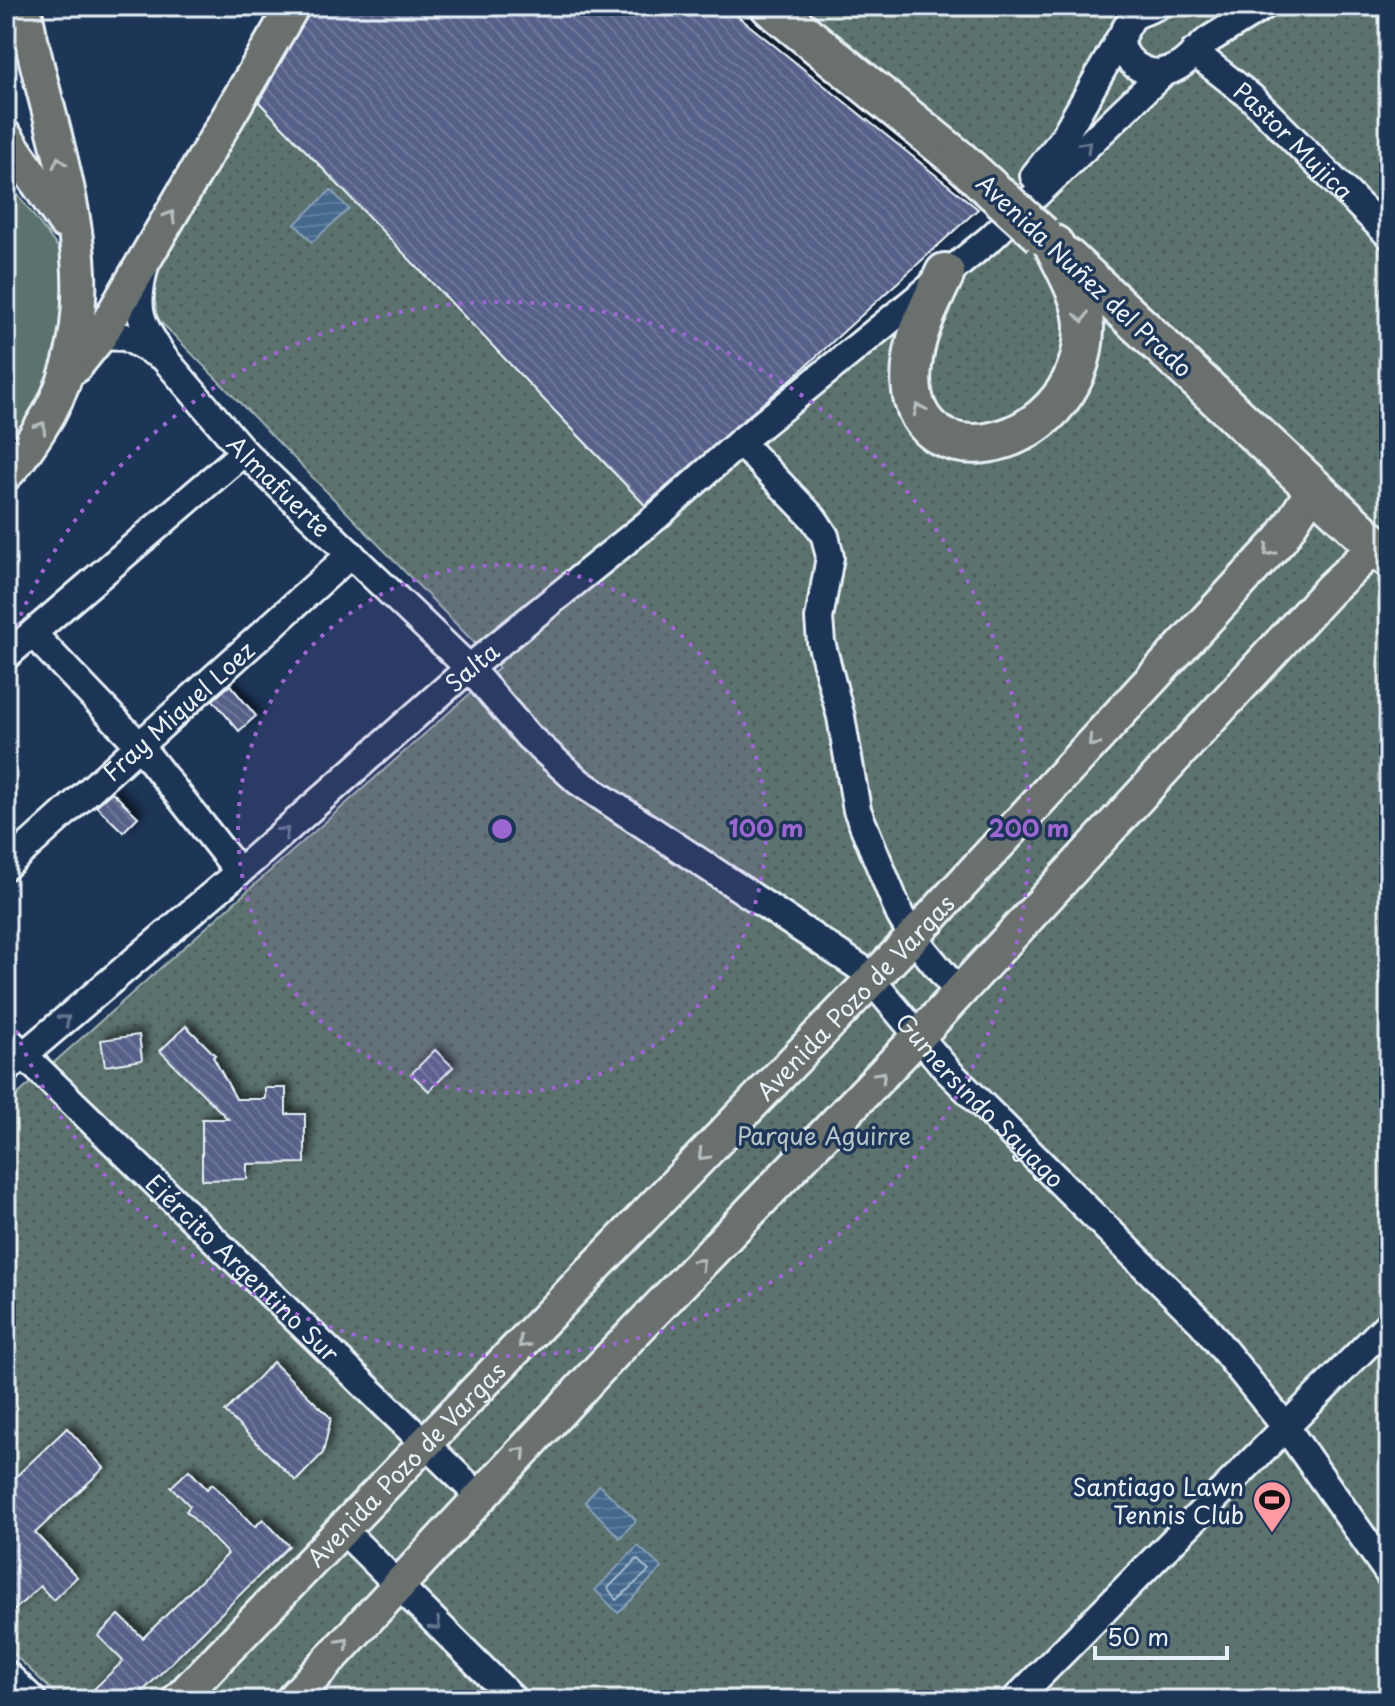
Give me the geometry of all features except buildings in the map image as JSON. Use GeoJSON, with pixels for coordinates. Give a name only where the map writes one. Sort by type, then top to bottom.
{"type":"FeatureCollection","features":[{"type":"Feature","properties":{"kind":"highway","name":"Avenida Nuñez del Prado"},"geometry":{"type":"LineString","coordinates":[[770,6],[958,159],[1383,552]]}},
{"type":"Feature","properties":{"kind":"highway"},"geometry":{"type":"LineString","coordinates":[[945,273],[917,337],[912,360],[914,401],[924,421],[953,442],[973,446],[1013,437],[1046,416],[1073,381],[1084,328],[1073,285],[1048,240]]}},
{"type":"Feature","properties":{"kind":"main road"},"geometry":{"type":"LineString","coordinates":[[24,6],[76,242],[90,332]]}},
{"type":"Feature","properties":{"kind":"main road"},"geometry":{"type":"LineString","coordinates":[[6,474],[52,411],[90,332],[147,256],[293,6]]}},
{"type":"Feature","properties":{"kind":"main road"},"geometry":{"type":"LineString","coordinates":[[6,137],[76,242]]}},
{"type":"Feature","properties":{"kind":"main road","name":"Avenida Pozo de Vargas"},"geometry":{"type":"LineString","coordinates":[[178,1700],[913,937],[1281,539],[1314,488]]}},
{"type":"Feature","properties":{"kind":"main road"},"geometry":{"type":"LineString","coordinates":[[292,1700],[479,1496],[919,1036],[1330,589],[1383,552]]}},
{"type":"Feature","properties":{"kind":"street"},"geometry":{"type":"LineString","coordinates":[[945,273],[1050,159],[1121,25],[1148,6],[1157,6]]}},
{"type":"Feature","properties":{"kind":"street"},"geometry":{"type":"LineString","coordinates":[[945,273],[991,238],[1165,71],[1180,65],[1201,46],[1264,6]]}},
{"type":"Feature","properties":{"kind":"street"},"geometry":{"type":"LineString","coordinates":[[1121,25],[1123,57],[1130,65],[1165,71]]}},
{"type":"Feature","properties":{"kind":"street","name":"Pastor Mujica"},"geometry":{"type":"LineString","coordinates":[[1201,46],[1389,235]]}},
{"type":"Feature","properties":{"kind":"street"},"geometry":{"type":"LineString","coordinates":[[147,256],[137,306],[140,320],[164,358]]}},
{"type":"Feature","properties":{"kind":"street","name":"Salta"},"geometry":{"type":"LineString","coordinates":[[12,1054],[239,872],[469,668],[656,517],[740,442],[945,273]]}},
{"type":"Feature","properties":{"kind":"street","name":"Almafuerte"},"geometry":{"type":"LineString","coordinates":[[90,332],[126,337],[164,358],[244,452],[469,668]]}},
{"type":"Feature","properties":{"kind":"street"},"geometry":{"type":"LineString","coordinates":[[740,442],[814,519],[825,536],[830,557],[819,619],[821,642],[841,717],[852,788],[876,863],[913,937],[958,992]]}},
{"type":"Feature","properties":{"kind":"street"},"geometry":{"type":"LineString","coordinates":[[6,656],[244,452]]}},
{"type":"Feature","properties":{"kind":"street","name":"Fray Miguel Loez"},"geometry":{"type":"LineString","coordinates":[[6,866],[351,554]]}},
{"type":"Feature","properties":{"kind":"street"},"geometry":{"type":"LineString","coordinates":[[33,634],[139,745],[239,872]]}},
{"type":"Feature","properties":{"kind":"street","name":"Gumersindo Sayago"},"geometry":{"type":"LineString","coordinates":[[469,668],[528,736],[579,782],[849,957],[948,1071],[1203,1324],[1285,1426],[1389,1574]]}},
{"type":"Feature","properties":{"kind":"street","name":"Ejército Argentino Sur"},"geometry":{"type":"LineString","coordinates":[[12,1054],[479,1496]]}},
{"type":"Feature","properties":{"kind":"street"},"geometry":{"type":"LineString","coordinates":[[1015,1700],[1389,1323]]}},
{"type":"Feature","properties":{"kind":"street"},"geometry":{"type":"LineString","coordinates":[[342,1529],[514,1700]]}},
{"type":"Feature","properties":{"kind":"street"},"geometry":{"type":"LineString","coordinates":[[6,1674],[33,1700]]}},
{"type":"Feature","properties":{"kind":"green space","name":"Parque Aguirre"},"geometry":{"type":"Polygon","coordinates":[[[784,6],[1389,6],[1389,1700],[62,1700],[6,1647],[6,1105],[499,668],[157,318],[153,282],[166,243],[251,94],[656,517],[1040,206],[784,6]]]}},
{"type":"Feature","properties":{"kind":"green space"},"geometry":{"type":"Polygon","coordinates":[[[6,179],[61,252],[70,316],[51,390],[6,448],[6,179]]]}},
{"type":"Feature","properties":{"kind":"water"},"geometry":{"type":"Polygon","coordinates":[[[331,190],[349,209],[312,242],[295,224],[331,190]]]}},
{"type":"Feature","properties":{"kind":"water"},"geometry":{"type":"Polygon","coordinates":[[[599,1485],[636,1520],[620,1538],[585,1502],[599,1485]]]}},
{"type":"Feature","properties":{"kind":"water"},"geometry":{"type":"Polygon","coordinates":[[[638,1546],[662,1568],[618,1613],[595,1590],[638,1546]]]}},
{"type":"Feature","properties":{"kind":"place","name":"Santiago Lawn Tennis Club"},"geometry":{"type":"Point","coordinates":[1272,1534]}}]}
